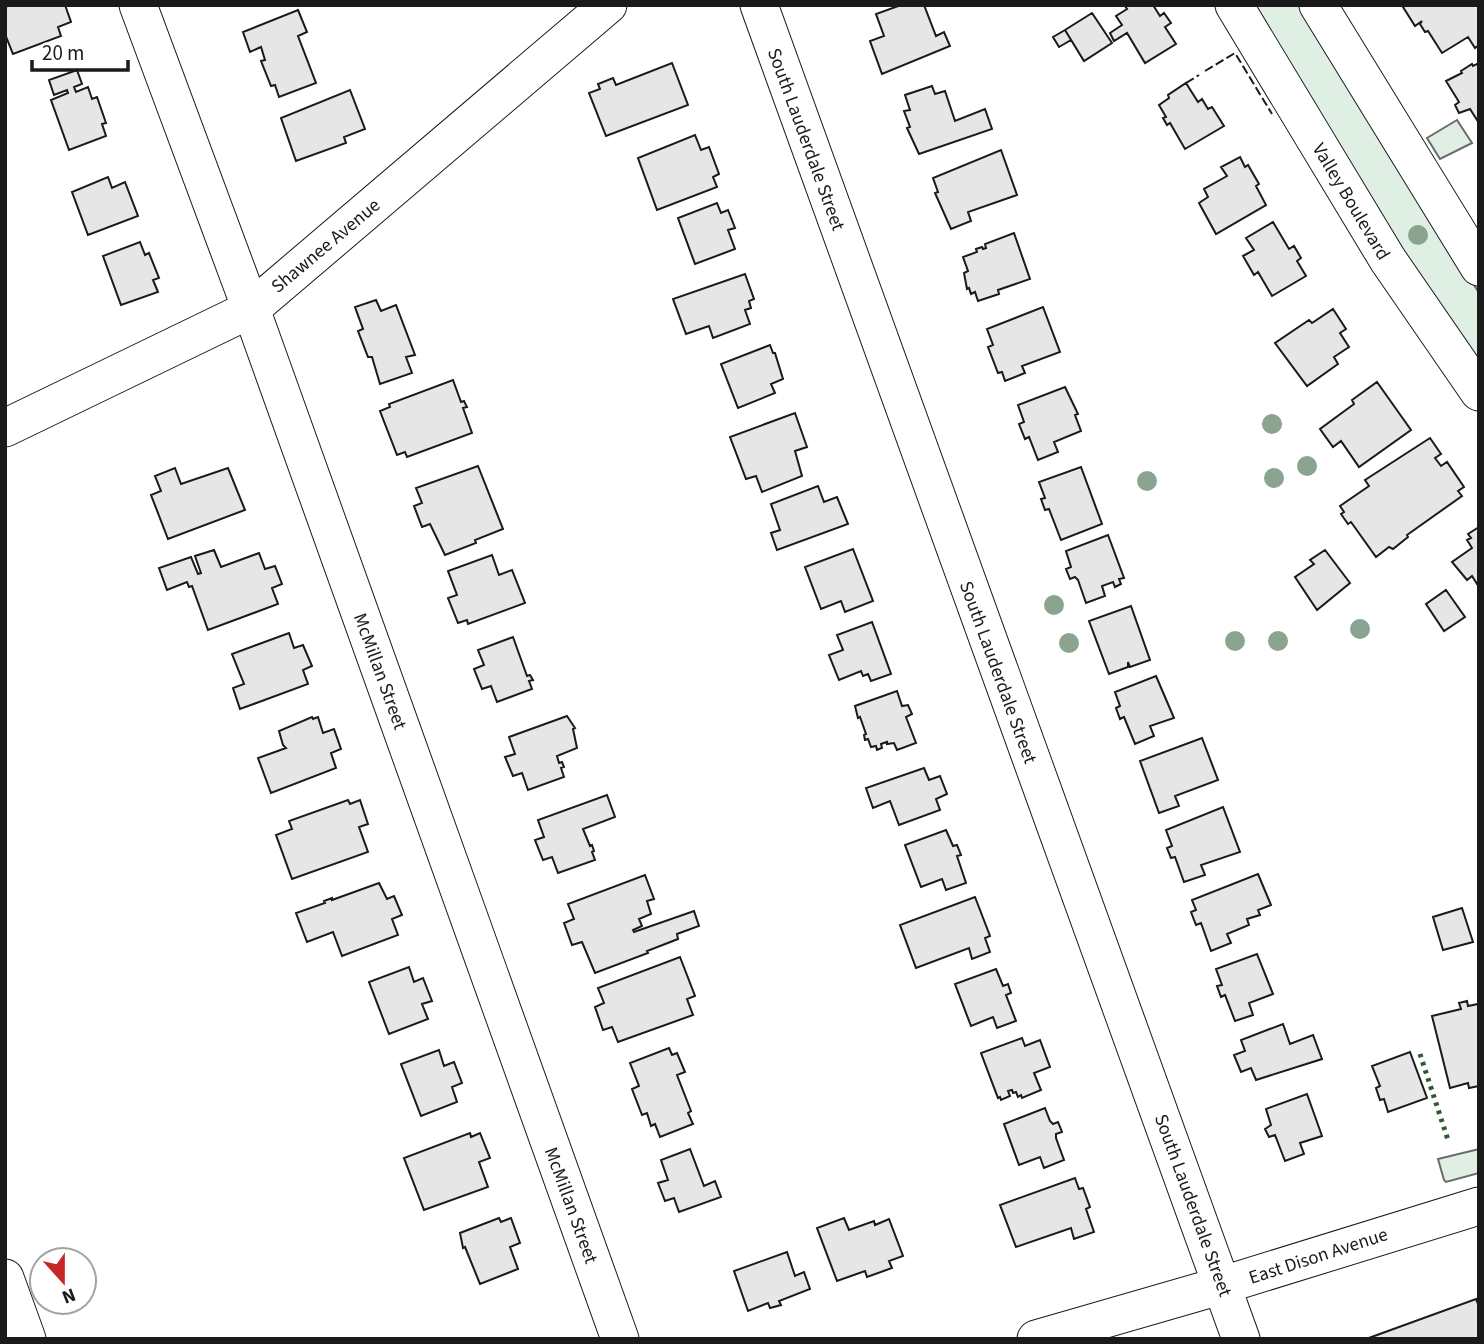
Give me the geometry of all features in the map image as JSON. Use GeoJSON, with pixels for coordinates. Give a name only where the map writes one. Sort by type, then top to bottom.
{"type":"FeatureCollection","features":[{"type":"Feature","properties":{"kind":"street","name":"McMillan Street"},"geometry":{"type":"LineString","coordinates":[[138,5],[251,309],[620,1339]]}},
{"type":"Feature","properties":{"kind":"street","name":"Shawnee Avenue"},"geometry":{"type":"LineString","coordinates":[[5,428],[251,309],[608,5]]}},
{"type":"Feature","properties":{"kind":"street","name":"South Lauderdale Street"},"geometry":{"type":"LineString","coordinates":[[759,5],[1241,1339]]}},
{"type":"Feature","properties":{"kind":"street","name":"Valley Boulevard"},"geometry":{"type":"LineString","coordinates":[[1234,5],[1388,260],[1479,392]]}},
{"type":"Feature","properties":{"kind":"street"},"geometry":{"type":"LineString","coordinates":[[1318,5],[1479,267]]}},
{"type":"Feature","properties":{"kind":"street","name":"East Dison Avenue"},"geometry":{"type":"LineString","coordinates":[[1036,1339],[1479,1206]]}},
{"type":"Feature","properties":{"kind":"street"},"geometry":{"type":"LineString","coordinates":[[5,1278],[27,1339]]}},
{"type":"Feature","properties":{"kind":"green space"},"geometry":{"type":"Polygon","coordinates":[[[1253,5],[1301,5],[1479,293],[1479,364],[1430,294],[1253,5]]]}},
{"type":"Feature","properties":{"kind":"green space"},"geometry":{"type":"Polygon","coordinates":[[[1457,120],[1472,143],[1440,159],[1427,138],[1457,120]]]}},
{"type":"Feature","properties":{"kind":"green space"},"geometry":{"type":"Polygon","coordinates":[[[1479,1149],[1479,1173],[1446,1182],[1444,1180],[1438,1159],[1479,1149]]]}},
{"type":"Feature","properties":{"kind":"building"},"geometry":{"type":"Polygon","coordinates":[[[65,5],[71,22],[58,27],[61,36],[13,54],[5,34],[5,7],[65,5]]]}},
{"type":"Feature","properties":{"kind":"building"},"geometry":{"type":"Polygon","coordinates":[[[901,5],[924,5],[936,36],[944,32],[950,46],[882,74],[870,41],[884,36],[876,14],[901,5]]]}},
{"type":"Feature","properties":{"kind":"building"},"geometry":{"type":"Polygon","coordinates":[[[1127,5],[1153,5],[1160,16],[1164,13],[1171,23],[1165,27],[1176,44],[1145,63],[1127,33],[1114,41],[1110,33],[1122,25],[1116,16],[1127,9],[1127,5]]]}},
{"type":"Feature","properties":{"kind":"building"},"geometry":{"type":"Polygon","coordinates":[[[1478,5],[1479,45],[1475,48],[1468,37],[1442,53],[1428,31],[1425,32],[1420,24],[1422,21],[1415,26],[1403,7],[1478,5]]]}},
{"type":"Feature","properties":{"kind":"building"},"geometry":{"type":"Polygon","coordinates":[[[298,10],[307,32],[298,36],[316,83],[279,97],[275,85],[271,86],[261,61],[265,60],[261,47],[250,52],[243,32],[298,10]]]}},
{"type":"Feature","properties":{"kind":"building"},"geometry":{"type":"Polygon","coordinates":[[[1092,13],[1112,43],[1084,61],[1065,30],[1092,13]]]}},
{"type":"Feature","properties":{"kind":"building"},"geometry":{"type":"Polygon","coordinates":[[[1065,30],[1071,40],[1059,47],[1053,37],[1065,30]]]}},
{"type":"Feature","properties":{"kind":"building"},"geometry":{"type":"Polygon","coordinates":[[[672,63],[688,105],[606,136],[589,93],[600,89],[598,84],[613,78],[616,85],[672,63]]]}},
{"type":"Feature","properties":{"kind":"building"},"geometry":{"type":"Polygon","coordinates":[[[1479,63],[1479,123],[1470,109],[1459,113],[1455,105],[1459,102],[1446,81],[1472,64],[1473,66],[1479,63]]]}},
{"type":"Feature","properties":{"kind":"building"},"geometry":{"type":"Polygon","coordinates":[[[77,70],[82,84],[74,87],[76,92],[88,87],[92,99],[97,97],[106,123],[102,124],[106,136],[69,150],[51,100],[68,93],[67,90],[54,95],[49,80],[77,70]]]}},
{"type":"Feature","properties":{"kind":"building"},"geometry":{"type":"Polygon","coordinates":[[[1186,83],[1198,102],[1202,99],[1208,109],[1212,107],[1224,126],[1185,149],[1170,123],[1167,125],[1159,105],[1186,83]]]}},
{"type":"Feature","properties":{"kind":"building"},"geometry":{"type":"Polygon","coordinates":[[[932,86],[935,94],[945,91],[955,121],[985,109],[992,129],[919,154],[907,128],[910,127],[904,111],[910,110],[905,95],[932,86]]]}},
{"type":"Feature","properties":{"kind":"building"},"geometry":{"type":"Polygon","coordinates":[[[350,90],[365,129],[344,137],[346,143],[296,161],[281,118],[350,90]]]}},
{"type":"Feature","properties":{"kind":"building"},"geometry":{"type":"Polygon","coordinates":[[[695,135],[701,150],[709,147],[719,174],[713,177],[717,187],[657,210],[638,158],[695,135]]]}},
{"type":"Feature","properties":{"kind":"building"},"geometry":{"type":"Polygon","coordinates":[[[1001,150],[1017,195],[968,212],[971,221],[951,229],[935,193],[938,192],[933,178],[1001,150]]]}},
{"type":"Feature","properties":{"kind":"building"},"geometry":{"type":"Polygon","coordinates":[[[1240,157],[1259,184],[1256,186],[1266,205],[1216,234],[1199,203],[1208,197],[1204,189],[1227,176],[1221,167],[1240,157]]]}},
{"type":"Feature","properties":{"kind":"building"},"geometry":{"type":"Polygon","coordinates":[[[108,177],[112,188],[125,182],[138,216],[88,235],[72,192],[108,177]]]}},
{"type":"Feature","properties":{"kind":"building"},"geometry":{"type":"Polygon","coordinates":[[[717,203],[721,213],[728,210],[735,228],[728,230],[735,249],[695,264],[678,218],[717,203]]]}},
{"type":"Feature","properties":{"kind":"building"},"geometry":{"type":"Polygon","coordinates":[[[1273,222],[1289,249],[1294,246],[1301,258],[1297,261],[1306,276],[1272,296],[1258,272],[1254,275],[1243,256],[1254,250],[1246,238],[1273,222]]]}},
{"type":"Feature","properties":{"kind":"building"},"geometry":{"type":"Polygon","coordinates":[[[1014,233],[1030,279],[998,290],[999,294],[978,301],[975,292],[971,294],[969,288],[967,289],[964,273],[968,271],[963,257],[977,252],[976,249],[986,248],[985,244],[1014,233]]]}},
{"type":"Feature","properties":{"kind":"building"},"geometry":{"type":"Polygon","coordinates":[[[140,242],[145,255],[149,253],[159,278],[153,280],[158,292],[121,305],[103,256],[140,242]]]}},
{"type":"Feature","properties":{"kind":"building"},"geometry":{"type":"Polygon","coordinates":[[[745,274],[754,299],[749,301],[751,308],[745,310],[750,324],[713,338],[709,326],[686,334],[673,299],[745,274]]]}},
{"type":"Feature","properties":{"kind":"building"},"geometry":{"type":"Polygon","coordinates":[[[376,300],[381,311],[396,305],[415,355],[406,357],[412,373],[380,384],[372,357],[368,357],[358,331],[363,329],[355,307],[376,300]]]}},
{"type":"Feature","properties":{"kind":"building"},"geometry":{"type":"Polygon","coordinates":[[[1043,307],[1060,352],[1022,366],[1025,373],[1005,381],[1002,372],[998,373],[988,347],[993,345],[987,329],[1043,307]]]}},
{"type":"Feature","properties":{"kind":"building"},"geometry":{"type":"Polygon","coordinates":[[[1333,309],[1346,329],[1340,333],[1349,347],[1334,357],[1338,364],[1307,386],[1275,343],[1309,320],[1312,323],[1333,309]]]}},
{"type":"Feature","properties":{"kind":"building"},"geometry":{"type":"Polygon","coordinates":[[[770,345],[783,379],[771,384],[775,393],[738,408],[721,364],[770,345]]]}},
{"type":"Feature","properties":{"kind":"building"},"geometry":{"type":"Polygon","coordinates":[[[453,380],[461,402],[464,401],[467,407],[463,408],[472,433],[407,457],[405,452],[397,455],[380,411],[390,407],[389,404],[453,380]]]}},
{"type":"Feature","properties":{"kind":"building"},"geometry":{"type":"Polygon","coordinates":[[[1377,382],[1411,430],[1359,467],[1341,441],[1333,447],[1320,429],[1354,404],[1352,400],[1377,382]]]}},
{"type":"Feature","properties":{"kind":"building"},"geometry":{"type":"Polygon","coordinates":[[[1065,387],[1078,414],[1075,415],[1081,431],[1054,442],[1058,452],[1038,460],[1029,437],[1025,439],[1019,424],[1024,422],[1018,405],[1065,387]]]}},
{"type":"Feature","properties":{"kind":"building"},"geometry":{"type":"Polygon","coordinates":[[[795,413],[807,447],[795,451],[802,476],[762,492],[756,476],[746,479],[730,437],[795,413]]]}},
{"type":"Feature","properties":{"kind":"building"},"geometry":{"type":"Polygon","coordinates":[[[1430,438],[1441,454],[1435,458],[1441,466],[1447,462],[1464,487],[1458,491],[1462,496],[1407,535],[1408,537],[1393,549],[1389,547],[1376,557],[1351,522],[1348,524],[1341,514],[1344,512],[1340,506],[1369,486],[1365,480],[1430,438]]]}},
{"type":"Feature","properties":{"kind":"building"},"geometry":{"type":"Polygon","coordinates":[[[478,466],[503,529],[445,555],[430,524],[422,527],[414,506],[422,503],[416,488],[478,466]]]}},
{"type":"Feature","properties":{"kind":"building"},"geometry":{"type":"Polygon","coordinates":[[[1081,467],[1102,524],[1061,540],[1049,509],[1045,510],[1041,499],[1045,498],[1039,482],[1081,467]]]}},
{"type":"Feature","properties":{"kind":"building"},"geometry":{"type":"Polygon","coordinates":[[[175,468],[181,484],[228,468],[245,510],[168,539],[151,495],[161,491],[155,476],[175,468]]]}},
{"type":"Feature","properties":{"kind":"building"},"geometry":{"type":"Polygon","coordinates":[[[818,486],[824,502],[837,497],[848,524],[777,550],[771,533],[780,530],[771,504],[818,486]]]}},
{"type":"Feature","properties":{"kind":"building"},"geometry":{"type":"Polygon","coordinates":[[[1479,527],[1479,587],[1472,576],[1467,580],[1452,562],[1472,548],[1467,540],[1471,538],[1468,534],[1479,527]]]}},
{"type":"Feature","properties":{"kind":"building"},"geometry":{"type":"Polygon","coordinates":[[[1108,535],[1124,578],[1119,579],[1121,584],[1115,587],[1113,582],[1102,586],[1105,596],[1086,603],[1078,580],[1075,577],[1070,579],[1066,569],[1071,567],[1066,551],[1108,535]]]}},
{"type":"Feature","properties":{"kind":"building"},"geometry":{"type":"Polygon","coordinates":[[[853,549],[873,601],[845,612],[841,601],[821,609],[805,567],[853,549]]]}},
{"type":"Feature","properties":{"kind":"building"},"geometry":{"type":"Polygon","coordinates":[[[214,550],[221,567],[259,553],[265,569],[275,566],[282,584],[272,588],[278,604],[208,630],[192,586],[189,587],[187,582],[167,590],[159,568],[191,557],[198,574],[201,573],[195,556],[214,550]]]}},
{"type":"Feature","properties":{"kind":"building"},"geometry":{"type":"Polygon","coordinates":[[[1325,550],[1350,583],[1317,610],[1295,577],[1314,564],[1310,560],[1325,550]]]}},
{"type":"Feature","properties":{"kind":"building"},"geometry":{"type":"Polygon","coordinates":[[[492,555],[499,575],[512,570],[525,603],[468,624],[467,620],[458,623],[448,598],[457,595],[448,571],[492,555]]]}},
{"type":"Feature","properties":{"kind":"building"},"geometry":{"type":"Polygon","coordinates":[[[1446,590],[1465,617],[1444,631],[1426,604],[1446,590]]]}},
{"type":"Feature","properties":{"kind":"building"},"geometry":{"type":"Polygon","coordinates":[[[1131,606],[1150,660],[1130,667],[1128,662],[1128,667],[1109,674],[1089,621],[1131,606]]]}},
{"type":"Feature","properties":{"kind":"building"},"geometry":{"type":"Polygon","coordinates":[[[872,622],[891,674],[871,681],[868,674],[863,676],[861,671],[839,680],[829,655],[843,650],[837,635],[872,622]]]}},
{"type":"Feature","properties":{"kind":"building"},"geometry":{"type":"Polygon","coordinates":[[[289,633],[294,648],[303,645],[312,666],[303,670],[308,684],[240,709],[233,688],[244,684],[232,654],[289,633]]]}},
{"type":"Feature","properties":{"kind":"building"},"geometry":{"type":"Polygon","coordinates":[[[513,637],[527,676],[530,675],[533,680],[529,681],[532,689],[497,702],[491,686],[482,689],[474,669],[484,665],[478,650],[513,637]]]}},
{"type":"Feature","properties":{"kind":"building"},"geometry":{"type":"Polygon","coordinates":[[[1156,676],[1174,718],[1150,726],[1154,736],[1135,744],[1124,717],[1120,719],[1116,708],[1120,706],[1115,692],[1156,676]]]}},
{"type":"Feature","properties":{"kind":"building"},"geometry":{"type":"Polygon","coordinates":[[[897,691],[902,706],[908,705],[912,714],[906,717],[916,743],[897,750],[894,743],[887,742],[881,744],[882,748],[877,750],[876,746],[871,747],[868,739],[865,740],[866,734],[855,706],[897,691]]]}},
{"type":"Feature","properties":{"kind":"building"},"geometry":{"type":"Polygon","coordinates":[[[567,716],[575,728],[577,748],[557,756],[564,767],[561,768],[564,777],[528,790],[522,773],[513,776],[505,757],[515,754],[509,737],[567,716]]]}},
{"type":"Feature","properties":{"kind":"building"},"geometry":{"type":"Polygon","coordinates":[[[318,717],[323,733],[334,729],[341,749],[331,753],[336,768],[271,793],[258,758],[286,748],[279,731],[318,717]]]}},
{"type":"Feature","properties":{"kind":"building"},"geometry":{"type":"Polygon","coordinates":[[[1202,738],[1218,780],[1175,796],[1179,806],[1159,813],[1140,761],[1202,738]]]}},
{"type":"Feature","properties":{"kind":"building"},"geometry":{"type":"Polygon","coordinates":[[[924,768],[929,780],[940,776],[947,794],[936,799],[940,810],[899,825],[890,801],[873,808],[866,788],[924,768]]]}},
{"type":"Feature","properties":{"kind":"building"},"geometry":{"type":"Polygon","coordinates":[[[607,795],[615,817],[583,829],[590,846],[592,845],[595,860],[558,873],[552,857],[543,860],[535,840],[544,837],[538,820],[607,795]]]}},
{"type":"Feature","properties":{"kind":"building"},"geometry":{"type":"Polygon","coordinates":[[[348,800],[350,804],[360,800],[368,824],[359,827],[368,852],[292,879],[276,835],[292,829],[289,821],[348,800]]]}},
{"type":"Feature","properties":{"kind":"building"},"geometry":{"type":"Polygon","coordinates":[[[1223,807],[1240,852],[1201,865],[1205,875],[1184,882],[1175,857],[1171,858],[1167,848],[1172,846],[1166,830],[1223,807]]]}},
{"type":"Feature","properties":{"kind":"building"},"geometry":{"type":"Polygon","coordinates":[[[946,830],[953,846],[957,845],[961,855],[957,856],[966,883],[946,890],[942,879],[921,887],[905,845],[946,830]]]}},
{"type":"Feature","properties":{"kind":"building"},"geometry":{"type":"Polygon","coordinates":[[[1258,874],[1271,905],[1258,910],[1260,915],[1247,919],[1249,925],[1227,934],[1231,943],[1211,951],[1201,923],[1196,925],[1191,912],[1196,910],[1192,900],[1258,874]]]}},
{"type":"Feature","properties":{"kind":"building"},"geometry":{"type":"Polygon","coordinates":[[[645,875],[654,899],[647,901],[651,914],[639,919],[642,926],[633,930],[634,932],[694,911],[699,926],[677,934],[678,939],[647,951],[648,953],[595,973],[582,942],[572,945],[564,923],[574,919],[568,904],[645,875]]]}},
{"type":"Feature","properties":{"kind":"building"},"geometry":{"type":"Polygon","coordinates":[[[379,883],[387,899],[394,896],[402,915],[392,919],[398,935],[342,956],[333,932],[307,942],[296,913],[379,883]]]}},
{"type":"Feature","properties":{"kind":"building"},"geometry":{"type":"Polygon","coordinates":[[[975,897],[990,936],[985,938],[990,952],[972,959],[969,948],[916,968],[900,925],[975,897]]]}},
{"type":"Feature","properties":{"kind":"building"},"geometry":{"type":"Polygon","coordinates":[[[1462,908],[1473,942],[1443,950],[1433,917],[1462,908]]]}},
{"type":"Feature","properties":{"kind":"building"},"geometry":{"type":"Polygon","coordinates":[[[1257,954],[1273,994],[1249,1003],[1253,1015],[1235,1021],[1225,995],[1221,997],[1217,986],[1222,985],[1216,969],[1257,954]]]}},
{"type":"Feature","properties":{"kind":"building"},"geometry":{"type":"Polygon","coordinates":[[[680,957],[695,996],[687,999],[693,1015],[618,1042],[612,1027],[603,1030],[595,1007],[604,1003],[598,988],[680,957]]]}},
{"type":"Feature","properties":{"kind":"building"},"geometry":{"type":"Polygon","coordinates":[[[409,967],[414,982],[423,978],[432,1001],[422,1004],[428,1019],[389,1034],[369,982],[409,967]]]}},
{"type":"Feature","properties":{"kind":"building"},"geometry":{"type":"Polygon","coordinates":[[[996,969],[1003,986],[1008,984],[1011,993],[1006,995],[1016,1021],[997,1028],[993,1017],[971,1026],[955,984],[996,969]]]}},
{"type":"Feature","properties":{"kind":"building"},"geometry":{"type":"Polygon","coordinates":[[[1467,1001],[1468,1006],[1478,1004],[1479,1007],[1479,1086],[1469,1088],[1468,1083],[1450,1088],[1432,1016],[1461,1009],[1459,1003],[1467,1001]]]}},
{"type":"Feature","properties":{"kind":"building"},"geometry":{"type":"Polygon","coordinates":[[[1283,1024],[1290,1044],[1313,1035],[1322,1059],[1256,1080],[1251,1068],[1241,1072],[1234,1055],[1245,1051],[1241,1040],[1283,1024]]]}},
{"type":"Feature","properties":{"kind":"building"},"geometry":{"type":"Polygon","coordinates":[[[1022,1038],[1025,1046],[1040,1040],[1050,1067],[1034,1073],[1041,1090],[1022,1098],[1012,1090],[1008,1091],[1010,1096],[1001,1100],[981,1053],[1022,1038]]]}},
{"type":"Feature","properties":{"kind":"building"},"geometry":{"type":"Polygon","coordinates":[[[669,1048],[672,1055],[677,1053],[685,1072],[677,1075],[691,1111],[688,1113],[693,1124],[660,1137],[655,1124],[651,1126],[647,1113],[642,1115],[632,1089],[639,1086],[630,1063],[669,1048]]]}},
{"type":"Feature","properties":{"kind":"building"},"geometry":{"type":"Polygon","coordinates":[[[439,1050],[444,1066],[454,1062],[462,1083],[452,1087],[457,1102],[421,1116],[401,1064],[439,1050]]]}},
{"type":"Feature","properties":{"kind":"building"},"geometry":{"type":"Polygon","coordinates":[[[1410,1052],[1427,1098],[1388,1112],[1384,1099],[1380,1100],[1376,1088],[1380,1086],[1372,1066],[1410,1052]]]}},
{"type":"Feature","properties":{"kind":"building"},"geometry":{"type":"Polygon","coordinates":[[[1307,1094],[1322,1136],[1300,1143],[1304,1154],[1285,1161],[1275,1135],[1269,1137],[1265,1129],[1271,1125],[1266,1109],[1307,1094]]]}},
{"type":"Feature","properties":{"kind":"building"},"geometry":{"type":"Polygon","coordinates":[[[1045,1108],[1050,1121],[1053,1124],[1058,1122],[1062,1132],[1056,1134],[1056,1138],[1064,1160],[1044,1168],[1040,1157],[1019,1165],[1004,1124],[1045,1108]]]}},
{"type":"Feature","properties":{"kind":"building"},"geometry":{"type":"Polygon","coordinates":[[[470,1133],[471,1137],[480,1133],[490,1158],[479,1162],[488,1187],[424,1210],[404,1158],[470,1133]]]}},
{"type":"Feature","properties":{"kind":"building"},"geometry":{"type":"Polygon","coordinates":[[[690,1149],[704,1186],[715,1181],[721,1197],[679,1212],[674,1198],[665,1201],[658,1183],[668,1180],[661,1160],[690,1149]]]}},
{"type":"Feature","properties":{"kind":"building"},"geometry":{"type":"Polygon","coordinates":[[[1075,1178],[1079,1189],[1083,1188],[1090,1207],[1086,1209],[1094,1232],[1074,1239],[1071,1228],[1016,1247],[1000,1205],[1075,1178]]]}},
{"type":"Feature","properties":{"kind":"building"},"geometry":{"type":"Polygon","coordinates":[[[499,1218],[501,1222],[511,1218],[520,1243],[510,1247],[518,1269],[480,1284],[465,1247],[463,1248],[460,1233],[499,1218]]]}},
{"type":"Feature","properties":{"kind":"building"},"geometry":{"type":"Polygon","coordinates":[[[844,1218],[849,1230],[889,1219],[903,1256],[889,1261],[892,1268],[867,1277],[865,1271],[837,1281],[817,1228],[844,1218]]]}},
{"type":"Feature","properties":{"kind":"building"},"geometry":{"type":"Polygon","coordinates":[[[787,1252],[795,1276],[804,1272],[810,1289],[779,1301],[781,1305],[770,1308],[768,1303],[748,1311],[734,1271],[787,1252]]]}},
{"type":"Feature","properties":{"kind":"building"},"geometry":{"type":"Polygon","coordinates":[[[1476,1299],[1479,1306],[1479,1339],[1366,1339],[1476,1299]]]}},
{"type":"Feature","properties":{"kind":"hedge"},"geometry":{"type":"LineString","coordinates":[[1420,1054],[1448,1140]]}},
{"type":"Feature","properties":{"kind":"fence"},"geometry":{"type":"LineString","coordinates":[[1205,71],[1235,53],[1272,114]]}},
{"type":"Feature","properties":{"kind":"fence"},"geometry":{"type":"LineString","coordinates":[[1186,83],[1199,75]]}}]}
